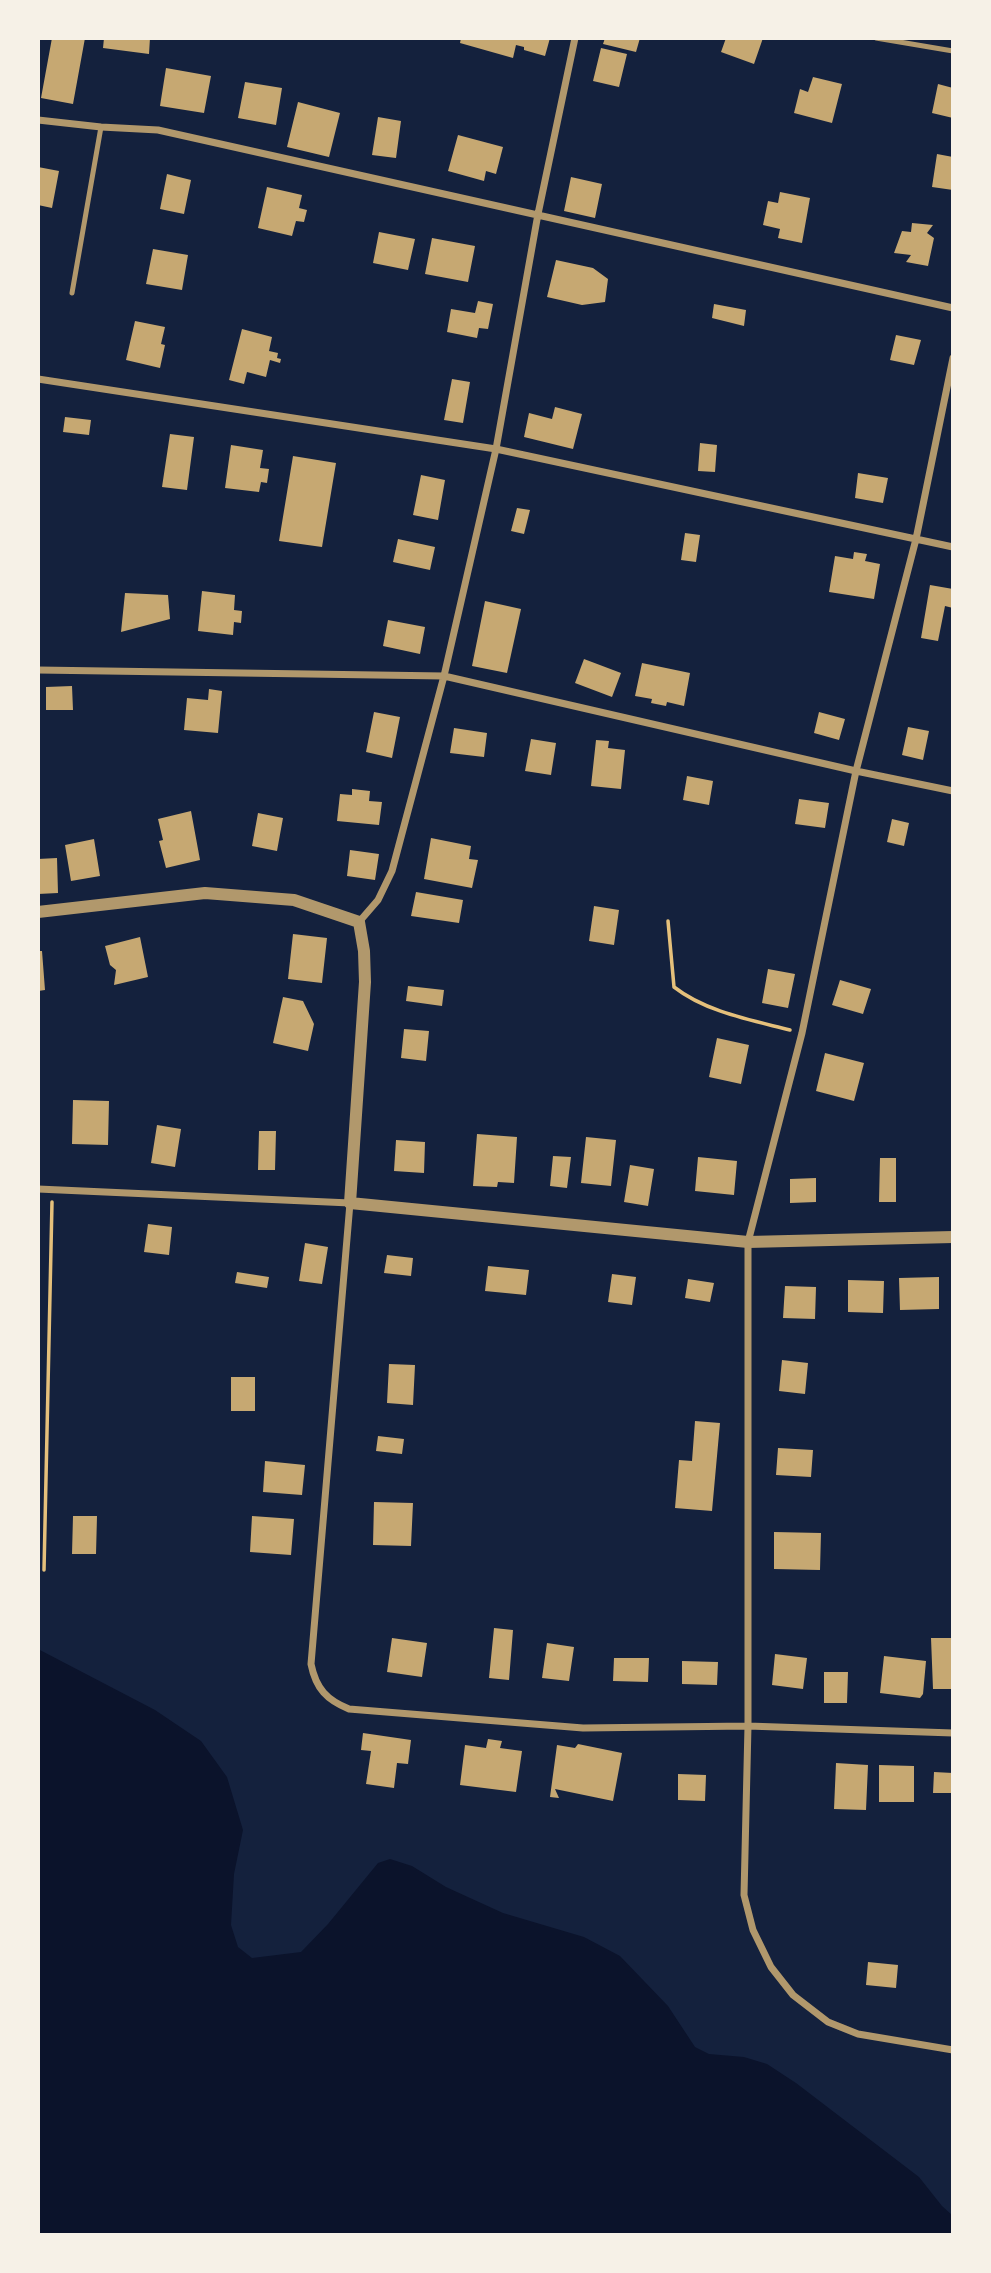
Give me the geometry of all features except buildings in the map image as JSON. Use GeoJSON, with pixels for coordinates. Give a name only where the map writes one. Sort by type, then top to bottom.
{"type":"FeatureCollection","features":[{"type":"Feature","properties":{"kind":"street"},"geometry":{"type":"LineString","coordinates":[[359,922],[378,900],[392,871],[444,676],[496,449],[538,214],[575,38]]}},
{"type":"Feature","properties":{"kind":"street"},"geometry":{"type":"LineString","coordinates":[[38,120],[158,130],[953,308]]}},
{"type":"Feature","properties":{"kind":"street"},"geometry":{"type":"LineString","coordinates":[[953,358],[916,539],[856,771],[802,1033],[748,1241],[748,1726],[744,1895],[753,1930],[771,1967],[793,1996],[828,2022],[858,2034],[953,2050]]}},
{"type":"Feature","properties":{"kind":"street"},"geometry":{"type":"LineString","coordinates":[[38,379],[496,449],[953,547]]}},
{"type":"Feature","properties":{"kind":"street"},"geometry":{"type":"LineString","coordinates":[[38,670],[444,676],[953,791]]}},
{"type":"Feature","properties":{"kind":"street"},"geometry":{"type":"LineString","coordinates":[[38,912],[205,892],[294,900],[359,922]]}},
{"type":"Feature","properties":{"kind":"street"},"geometry":{"type":"LineString","coordinates":[[359,922],[365,982],[350,1203],[311,1664],[314,1680],[321,1692],[334,1703],[349,1709],[583,1728],[748,1726],[953,1733]]}},
{"type":"Feature","properties":{"kind":"street"},"geometry":{"type":"LineString","coordinates":[[38,1189],[350,1203],[748,1241],[953,1237]]}},
{"type":"Feature","properties":{"kind":"lane"},"geometry":{"type":"LineString","coordinates":[[876,38],[953,51]]}},
{"type":"Feature","properties":{"kind":"lane"},"geometry":{"type":"LineString","coordinates":[[72,293],[101,127]]}},
{"type":"Feature","properties":{"kind":"path"},"geometry":{"type":"LineString","coordinates":[[668,921],[674,987],[690,1000],[742,1018],[802,1033]]}},
{"type":"Feature","properties":{"kind":"path"},"geometry":{"type":"LineString","coordinates":[[44,1570],[52,1189]]}},
{"type":"Feature","properties":{"kind":"water"},"geometry":{"type":"Polygon","coordinates":[[[38,1649],[155,1710],[201,1741],[227,1777],[243,1830],[234,1874],[231,1925],[238,1947],[252,1958],[301,1952],[378,1863],[390,1859],[412,1866],[446,1887],[503,1913],[584,1937],[620,1956],[668,2006],[695,2047],[709,2054],[744,2057],[767,2064],[919,2177],[952,2215],[952,2234],[39,2234],[38,1649]]]}}]}
